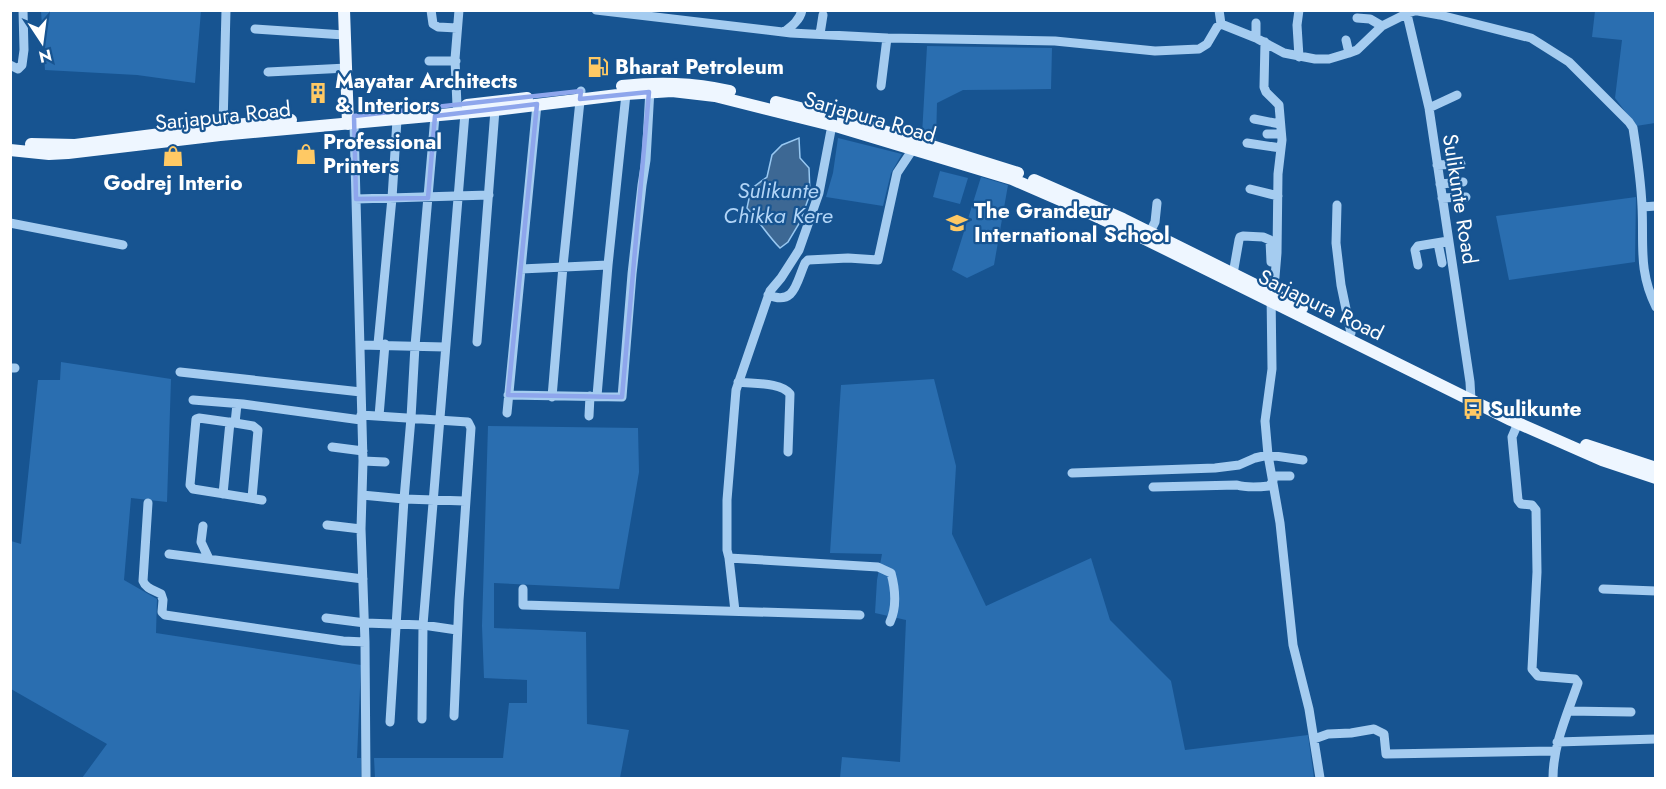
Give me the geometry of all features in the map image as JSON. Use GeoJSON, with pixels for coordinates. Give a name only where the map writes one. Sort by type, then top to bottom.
{"type":"FeatureCollection","features":[{"type":"Feature","properties":{"kind":"main road"},"geometry":{"type":"LineString","coordinates":[[344,10],[351,120]]}},
{"type":"Feature","properties":{"kind":"main road"},"geometry":{"type":"LineString","coordinates":[[351,10],[351,120]]}},
{"type":"Feature","properties":{"kind":"main road","name":"Sarjapura Road"},"geometry":{"type":"LineString","coordinates":[[10,142],[75,145],[223,126],[397,120],[435,116],[461,110],[495,110],[580,95],[626,94],[677,83],[706,86],[794,106],[1009,178],[1351,333],[1518,423],[1602,460],[1656,478]]}},
{"type":"Feature","properties":{"kind":"main road","name":"Sarjapura Road"},"geometry":{"type":"LineString","coordinates":[[10,150],[49,154],[68,153],[650,88],[704,94],[916,145],[1011,171],[1059,190],[1150,232],[1233,274],[1268,295],[1470,396],[1590,447],[1656,468]]}},
{"type":"Feature","properties":{"kind":"street"},"geometry":{"type":"LineString","coordinates":[[10,65],[18,69],[22,66],[23,10]]}},
{"type":"Feature","properties":{"kind":"street"},"geometry":{"type":"LineString","coordinates":[[223,126],[226,10]]}},
{"type":"Feature","properties":{"kind":"street"},"geometry":{"type":"LineString","coordinates":[[431,10],[433,24],[438,27],[457,28]]}},
{"type":"Feature","properties":{"kind":"street"},"geometry":{"type":"LineString","coordinates":[[422,718],[423,625],[458,197],[461,110],[456,61],[459,10]]}},
{"type":"Feature","properties":{"kind":"street"},"geometry":{"type":"LineString","coordinates":[[596,10],[784,32],[887,38],[1055,41],[1155,51],[1199,49],[1207,44],[1221,24]]}},
{"type":"Feature","properties":{"kind":"street"},"geometry":{"type":"LineString","coordinates":[[784,32],[793,25],[802,10]]}},
{"type":"Feature","properties":{"kind":"street"},"geometry":{"type":"LineString","coordinates":[[1219,10],[1221,24]]}},
{"type":"Feature","properties":{"kind":"street"},"geometry":{"type":"LineString","coordinates":[[1299,10],[1297,25],[1299,57]]}},
{"type":"Feature","properties":{"kind":"street"},"geometry":{"type":"LineString","coordinates":[[1221,24],[1260,40],[1281,52],[1299,57],[1329,59],[1357,50],[1382,26],[1407,12],[1418,11],[1527,36],[1560,55],[1631,124],[1640,175],[1642,260],[1648,291],[1656,307]]}},
{"type":"Feature","properties":{"kind":"street","name":"Sulikunte Road"},"geometry":{"type":"LineString","coordinates":[[1407,12],[1429,108],[1470,396]]}},
{"type":"Feature","properties":{"kind":"street"},"geometry":{"type":"LineString","coordinates":[[820,34],[823,15]]}},
{"type":"Feature","properties":{"kind":"street"},"geometry":{"type":"LineString","coordinates":[[1357,18],[1370,19],[1382,26]]}},
{"type":"Feature","properties":{"kind":"street"},"geometry":{"type":"LineString","coordinates":[[1256,23],[1260,40],[1264,87],[1279,105],[1281,129],[1277,253],[1275,277],[1268,295]]}},
{"type":"Feature","properties":{"kind":"street"},"geometry":{"type":"LineString","coordinates":[[255,29],[344,35]]}},
{"type":"Feature","properties":{"kind":"street"},"geometry":{"type":"LineString","coordinates":[[881,86],[887,38]]}},
{"type":"Feature","properties":{"kind":"street"},"geometry":{"type":"LineString","coordinates":[[1346,40],[1349,53]]}},
{"type":"Feature","properties":{"kind":"street"},"geometry":{"type":"LineString","coordinates":[[429,61],[456,61]]}},
{"type":"Feature","properties":{"kind":"street"},"geometry":{"type":"LineString","coordinates":[[268,72],[347,68]]}},
{"type":"Feature","properties":{"kind":"street"},"geometry":{"type":"LineString","coordinates":[[508,395],[622,397],[632,274],[646,160],[650,88]]}},
{"type":"Feature","properties":{"kind":"street"},"geometry":{"type":"LineString","coordinates":[[589,416],[626,94]]}},
{"type":"Feature","properties":{"kind":"street"},"geometry":{"type":"LineString","coordinates":[[552,397],[580,95]]}},
{"type":"Feature","properties":{"kind":"street"},"geometry":{"type":"LineString","coordinates":[[1429,108],[1457,95]]}},
{"type":"Feature","properties":{"kind":"street"},"geometry":{"type":"LineString","coordinates":[[507,413],[537,104]]}},
{"type":"Feature","properties":{"kind":"street"},"geometry":{"type":"LineString","coordinates":[[477,342],[495,110]]}},
{"type":"Feature","properties":{"kind":"street"},"geometry":{"type":"LineString","coordinates":[[390,722],[415,346],[435,116]]}},
{"type":"Feature","properties":{"kind":"street"},"geometry":{"type":"LineString","coordinates":[[1254,119],[1281,129]]}},
{"type":"Feature","properties":{"kind":"street"},"geometry":{"type":"LineString","coordinates":[[351,120],[356,199],[363,456],[361,529],[365,623],[366,778]]}},
{"type":"Feature","properties":{"kind":"street"},"geometry":{"type":"LineString","coordinates":[[379,416],[397,120]]}},
{"type":"Feature","properties":{"kind":"street"},"geometry":{"type":"LineString","coordinates":[[735,611],[727,550],[727,500],[736,390],[768,295],[799,250],[819,193],[832,125]]}},
{"type":"Feature","properties":{"kind":"street"},"geometry":{"type":"LineString","coordinates":[[1267,134],[1281,129]]}},
{"type":"Feature","properties":{"kind":"street"},"geometry":{"type":"LineString","coordinates":[[1247,143],[1281,148]]}},
{"type":"Feature","properties":{"kind":"street"},"geometry":{"type":"LineString","coordinates":[[768,295],[786,298],[792,294],[808,260],[848,258],[878,260],[897,173],[916,145]]}},
{"type":"Feature","properties":{"kind":"street"},"geometry":{"type":"LineString","coordinates":[[1437,165],[1461,164]]}},
{"type":"Feature","properties":{"kind":"street"},"geometry":{"type":"LineString","coordinates":[[1440,184],[1463,182]]}},
{"type":"Feature","properties":{"kind":"street"},"geometry":{"type":"LineString","coordinates":[[1250,189],[1278,196]]}},
{"type":"Feature","properties":{"kind":"street"},"geometry":{"type":"LineString","coordinates":[[356,199],[489,195]]}},
{"type":"Feature","properties":{"kind":"street"},"geometry":{"type":"LineString","coordinates":[[1442,198],[1466,197]]}},
{"type":"Feature","properties":{"kind":"street"},"geometry":{"type":"LineString","coordinates":[[1150,232],[1155,222],[1157,202]]}},
{"type":"Feature","properties":{"kind":"street"},"geometry":{"type":"LineString","coordinates":[[1336,205],[1336,243],[1351,333]]}},
{"type":"Feature","properties":{"kind":"street"},"geometry":{"type":"LineString","coordinates":[[1642,207],[1656,206]]}},
{"type":"Feature","properties":{"kind":"street"},"geometry":{"type":"LineString","coordinates":[[10,223],[123,245]]}},
{"type":"Feature","properties":{"kind":"street"},"geometry":{"type":"LineString","coordinates":[[1233,274],[1240,237],[1263,237],[1270,240],[1271,265],[1268,295],[1272,369],[1265,421],[1268,454],[1280,523],[1293,645],[1309,709],[1320,778]]}},
{"type":"Feature","properties":{"kind":"street"},"geometry":{"type":"LineString","coordinates":[[1418,265],[1416,248],[1448,241]]}},
{"type":"Feature","properties":{"kind":"street"},"geometry":{"type":"LineString","coordinates":[[1438,243],[1442,263]]}},
{"type":"Feature","properties":{"kind":"street"},"geometry":{"type":"LineString","coordinates":[[521,270],[608,265]]}},
{"type":"Feature","properties":{"kind":"street"},"geometry":{"type":"LineString","coordinates":[[360,345],[445,347]]}},
{"type":"Feature","properties":{"kind":"street"},"geometry":{"type":"LineString","coordinates":[[180,372],[361,392]]}},
{"type":"Feature","properties":{"kind":"street"},"geometry":{"type":"LineString","coordinates":[[738,382],[781,386],[788,391],[790,394],[788,452]]}},
{"type":"Feature","properties":{"kind":"street"},"geometry":{"type":"LineString","coordinates":[[193,400],[361,418],[379,416],[468,422],[470,424],[454,716]]}},
{"type":"Feature","properties":{"kind":"street"},"geometry":{"type":"LineString","coordinates":[[223,494],[232,423],[237,404]]}},
{"type":"Feature","properties":{"kind":"street"},"geometry":{"type":"LineString","coordinates":[[199,418],[254,426],[258,430],[257,499],[223,494],[191,488],[195,423],[199,418]]}},
{"type":"Feature","properties":{"kind":"street"},"geometry":{"type":"LineString","coordinates":[[1518,423],[1512,436],[1518,500],[1521,504],[1532,506],[1536,510],[1537,572],[1532,669],[1538,676],[1572,678],[1578,683],[1557,744],[1553,778]]}},
{"type":"Feature","properties":{"kind":"street"},"geometry":{"type":"LineString","coordinates":[[332,447],[385,462]]}},
{"type":"Feature","properties":{"kind":"street"},"geometry":{"type":"LineString","coordinates":[[1072,473],[1215,468],[1239,465],[1268,454],[1303,460]]}},
{"type":"Feature","properties":{"kind":"street"},"geometry":{"type":"LineString","coordinates":[[1273,478],[1290,476]]}},
{"type":"Feature","properties":{"kind":"street"},"geometry":{"type":"LineString","coordinates":[[1153,487],[1237,485],[1259,487],[1269,486],[1273,478]]}},
{"type":"Feature","properties":{"kind":"street"},"geometry":{"type":"LineString","coordinates":[[362,495],[465,501]]}},
{"type":"Feature","properties":{"kind":"street"},"geometry":{"type":"LineString","coordinates":[[148,503],[143,581],[148,588],[161,594],[162,612],[165,615],[344,641],[365,642]]}},
{"type":"Feature","properties":{"kind":"street"},"geometry":{"type":"LineString","coordinates":[[327,525],[361,529]]}},
{"type":"Feature","properties":{"kind":"street"},"geometry":{"type":"LineString","coordinates":[[203,526],[201,542],[209,559]]}},
{"type":"Feature","properties":{"kind":"street"},"geometry":{"type":"LineString","coordinates":[[169,554],[363,579]]}},
{"type":"Feature","properties":{"kind":"street"},"geometry":{"type":"LineString","coordinates":[[729,558],[878,567],[891,573],[893,582],[894,615],[890,622]]}},
{"type":"Feature","properties":{"kind":"street"},"geometry":{"type":"LineString","coordinates":[[523,589],[523,605],[860,615]]}},
{"type":"Feature","properties":{"kind":"street"},"geometry":{"type":"LineString","coordinates":[[1603,589],[1656,591]]}},
{"type":"Feature","properties":{"kind":"street"},"geometry":{"type":"LineString","coordinates":[[326,618],[365,623],[423,625],[457,630]]}},
{"type":"Feature","properties":{"kind":"street"},"geometry":{"type":"LineString","coordinates":[[1568,711],[1632,712]]}},
{"type":"Feature","properties":{"kind":"street"},"geometry":{"type":"LineString","coordinates":[[1314,739],[1328,734],[1374,729],[1384,734],[1386,754],[1656,739]]}},
{"type":"Feature","properties":{"kind":"highlighted area"},"geometry":{"type":"Polygon","coordinates":[[[581,91],[580,99],[649,92],[622,397],[508,395],[537,104],[435,116],[428,198],[356,199],[354,116],[581,91]]]}},
{"type":"Feature","properties":{"kind":"shaded area"},"geometry":{"type":"Polygon","coordinates":[[[41,11],[201,11],[195,83],[137,75],[45,70],[41,11]]]}},
{"type":"Feature","properties":{"kind":"shaded area"},"geometry":{"type":"Polygon","coordinates":[[[1595,11],[1655,11],[1655,123],[1636,126],[1615,98],[1622,40],[1592,37],[1595,11]]]}},
{"type":"Feature","properties":{"kind":"shaded area"},"geometry":{"type":"Polygon","coordinates":[[[927,46],[1052,48],[1051,89],[963,90],[937,103],[936,140],[922,135],[927,46]]]}},
{"type":"Feature","properties":{"kind":"shaded area"},"geometry":{"type":"Polygon","coordinates":[[[838,138],[902,154],[891,173],[883,206],[826,197],[833,173],[838,138]]]}},
{"type":"Feature","properties":{"kind":"shaded area"},"geometry":{"type":"Polygon","coordinates":[[[940,171],[968,178],[960,204],[933,197],[940,171]]]}},
{"type":"Feature","properties":{"kind":"shaded area"},"geometry":{"type":"Polygon","coordinates":[[[981,177],[1008,185],[994,265],[967,278],[952,270],[981,177]]]}},
{"type":"Feature","properties":{"kind":"shaded area"},"geometry":{"type":"Polygon","coordinates":[[[1636,197],[1635,262],[1509,280],[1496,216],[1636,197]]]}},
{"type":"Feature","properties":{"kind":"shaded area"},"geometry":{"type":"Polygon","coordinates":[[[61,362],[171,379],[167,502],[131,498],[124,580],[157,599],[156,633],[361,665],[357,758],[361,758],[361,778],[82,778],[107,744],[11,689],[11,541],[21,544],[38,380],[60,380],[61,362]]]}},
{"type":"Feature","properties":{"kind":"shaded area"},"geometry":{"type":"Polygon","coordinates":[[[934,379],[956,466],[952,534],[986,606],[1091,558],[1110,620],[1171,681],[1185,750],[1308,735],[1314,778],[840,778],[842,757],[900,762],[906,620],[875,613],[877,580],[882,554],[830,553],[841,385],[934,379]]]}},
{"type":"Feature","properties":{"kind":"shaded area"},"geometry":{"type":"Polygon","coordinates":[[[488,426],[638,428],[639,472],[619,589],[494,583],[494,628],[586,632],[587,724],[629,730],[620,778],[375,778],[374,758],[503,758],[509,703],[527,703],[527,680],[484,678],[482,626],[488,426]]]}},
{"type":"Feature","properties":{"kind":"water","name":"Sulikunte Chikka Kere"},"geometry":{"type":"Polygon","coordinates":[[[799,138],[800,158],[809,168],[810,194],[800,222],[788,242],[780,248],[747,208],[751,189],[767,177],[772,155],[782,145],[799,138]]]}},
{"type":"Feature","properties":{"kind":"place","name":"Bharat Petroleum"},"geometry":{"type":"Point","coordinates":[598,67]}},
{"type":"Feature","properties":{"kind":"place","name":"Mayatar Architects & Interiors"},"geometry":{"type":"Point","coordinates":[318,93]}},
{"type":"Feature","properties":{"kind":"place","name":"Professional Printers"},"geometry":{"type":"Point","coordinates":[306,154]}},
{"type":"Feature","properties":{"kind":"place","name":"Godrej Interio"},"geometry":{"type":"Point","coordinates":[173,156]}},
{"type":"Feature","properties":{"kind":"place","name":"The Grandeur International School"},"geometry":{"type":"Point","coordinates":[957,223]}},
{"type":"Feature","properties":{"kind":"place","name":"Sulikunte"},"geometry":{"type":"Point","coordinates":[1473,409]}}]}
